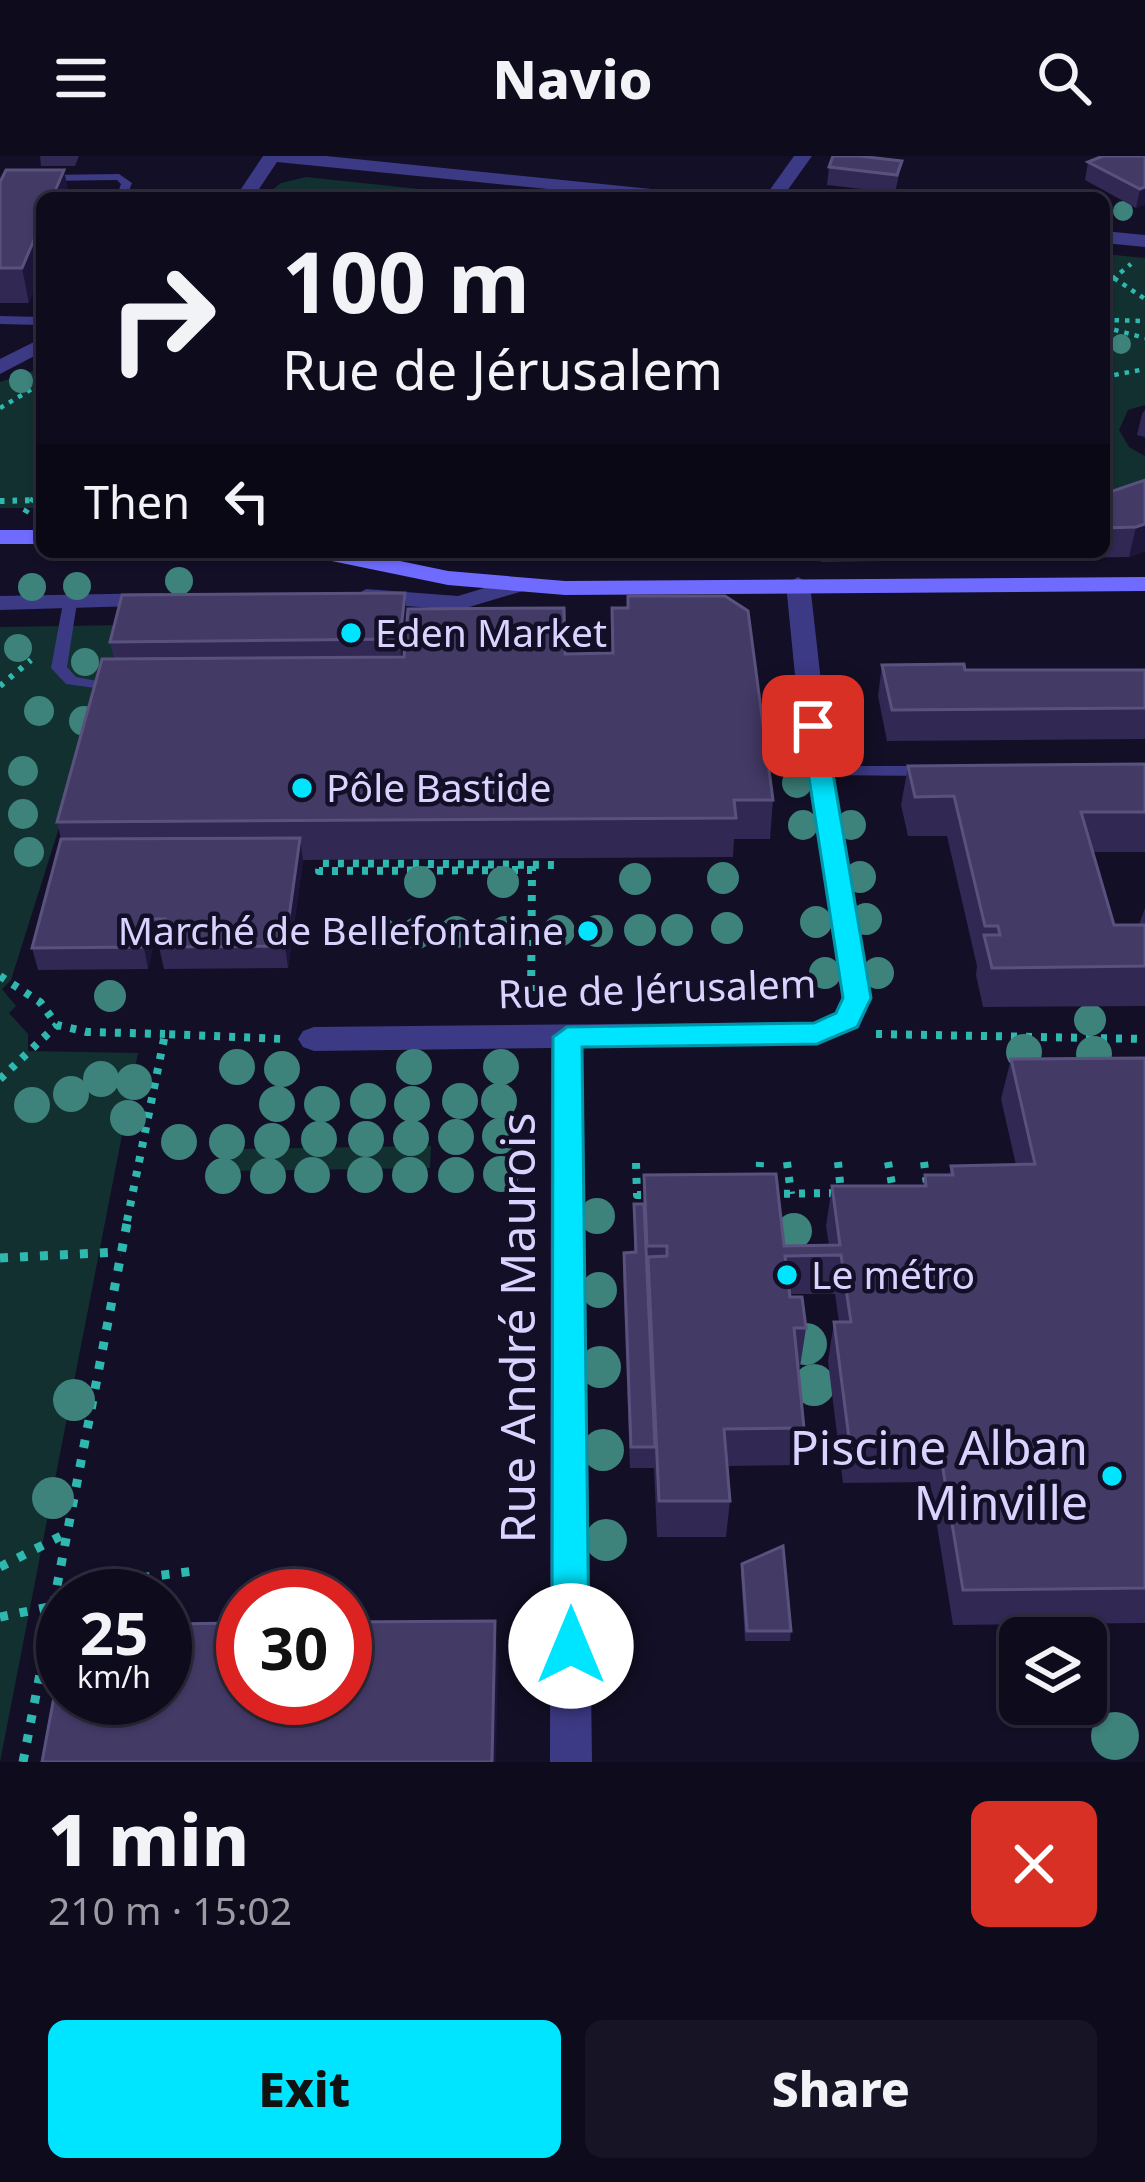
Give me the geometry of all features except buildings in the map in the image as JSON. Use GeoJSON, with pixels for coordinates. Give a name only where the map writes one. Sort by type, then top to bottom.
{"type":"FeatureCollection","features":[{"type":"Feature","properties":{"kind":"street"},"geometry":{"type":"LineString","coordinates":[[248,192],[272,156],[631,192]]}},
{"type":"Feature","properties":{"kind":"street"},"geometry":{"type":"LineString","coordinates":[[777,192],[803,156]]}},
{"type":"Feature","properties":{"kind":"street"},"geometry":{"type":"LineString","coordinates":[[1110,239],[1143,249]]}},
{"type":"Feature","properties":{"kind":"street"},"geometry":{"type":"LineString","coordinates":[[0,368],[36,347]]}},
{"type":"Feature","properties":{"kind":"street"},"geometry":{"type":"LineString","coordinates":[[0,537],[36,537]]}},
{"type":"Feature","properties":{"kind":"street"},"geometry":{"type":"LineString","coordinates":[[356,558],[514,586],[1145,584]]}},
{"type":"Feature","properties":{"kind":"street","name":"Rue de Jérusalem"},"geometry":{"type":"LineString","coordinates":[[314,1039],[817,1033],[848,1020],[857,998],[799,624],[798,584]]}},
{"type":"Feature","properties":{"kind":"street"},"geometry":{"type":"LineString","coordinates":[[334,597],[460,603],[514,586]]}},
{"type":"Feature","properties":{"kind":"street"},"geometry":{"type":"LineString","coordinates":[[0,603],[190,600]]}},
{"type":"Feature","properties":{"kind":"street","name":"Rue André Maurois"},"geometry":{"type":"LineString","coordinates":[[549,1037],[571,1762]]}},
{"type":"Feature","properties":{"kind":"lane"},"geometry":{"type":"LineString","coordinates":[[31,178],[119,177],[127,183],[123,192]]}},
{"type":"Feature","properties":{"kind":"lane"},"geometry":{"type":"LineString","coordinates":[[0,320],[36,321]]}},
{"type":"Feature","properties":{"kind":"lane"},"geometry":{"type":"LineString","coordinates":[[70,603],[59,668],[71,681],[94,688],[139,688]]}},
{"type":"Feature","properties":{"kind":"lane"},"geometry":{"type":"LineString","coordinates":[[822,771],[945,771]]}},
{"type":"Feature","properties":{"kind":"path"},"geometry":{"type":"LineString","coordinates":[[1110,281],[1143,249]]}},
{"type":"Feature","properties":{"kind":"path"},"geometry":{"type":"LineString","coordinates":[[1114,278],[1145,299]]}},
{"type":"Feature","properties":{"kind":"path"},"geometry":{"type":"LineString","coordinates":[[1110,324],[1145,321]]}},
{"type":"Feature","properties":{"kind":"path"},"geometry":{"type":"LineString","coordinates":[[1110,326],[1145,338]]}},
{"type":"Feature","properties":{"kind":"path"},"geometry":{"type":"LineString","coordinates":[[1110,375],[1145,369]]}},
{"type":"Feature","properties":{"kind":"path"},"geometry":{"type":"LineString","coordinates":[[0,408],[36,387]]}},
{"type":"Feature","properties":{"kind":"path"},"geometry":{"type":"LineString","coordinates":[[0,496],[36,500]]}},
{"type":"Feature","properties":{"kind":"path"},"geometry":{"type":"LineString","coordinates":[[549,1037],[532,870],[319,871],[320,863],[554,865],[554,835]]}},
{"type":"Feature","properties":{"kind":"path"},"geometry":{"type":"LineString","coordinates":[[0,976],[40,1002],[58,1024],[87,1032],[314,1039]]}},
{"type":"Feature","properties":{"kind":"path"},"geometry":{"type":"LineString","coordinates":[[848,1020],[877,1034],[1145,1039]]}},
{"type":"Feature","properties":{"kind":"path"},"geometry":{"type":"LineString","coordinates":[[0,1078],[58,1024]]}},
{"type":"Feature","properties":{"kind":"path"},"geometry":{"type":"LineString","coordinates":[[56,1569],[165,1034]]}},
{"type":"Feature","properties":{"kind":"path"},"geometry":{"type":"LineString","coordinates":[[760,1162],[761,1182],[739,1189],[762,1194],[859,1193]]}},
{"type":"Feature","properties":{"kind":"path"},"geometry":{"type":"LineString","coordinates":[[787,1162],[791,1194]]}},
{"type":"Feature","properties":{"kind":"path"},"geometry":{"type":"LineString","coordinates":[[838,1162],[841,1193]]}},
{"type":"Feature","properties":{"kind":"path"},"geometry":{"type":"LineString","coordinates":[[888,1162],[896,1210]]}},
{"type":"Feature","properties":{"kind":"path"},"geometry":{"type":"LineString","coordinates":[[924,1162],[929,1196]]}},
{"type":"Feature","properties":{"kind":"path"},"geometry":{"type":"LineString","coordinates":[[636,1163],[638,1195],[665,1189]]}},
{"type":"Feature","properties":{"kind":"path"},"geometry":{"type":"LineString","coordinates":[[876,1193],[893,1193]]}},
{"type":"Feature","properties":{"kind":"path"},"geometry":{"type":"LineString","coordinates":[[0,1258],[120,1252]]}},
{"type":"Feature","properties":{"kind":"path"},"geometry":{"type":"LineString","coordinates":[[0,1567],[63,1535]]}},
{"type":"Feature","properties":{"kind":"path"},"geometry":{"type":"LineString","coordinates":[[0,1617],[36,1612]]}},
{"type":"Feature","properties":{"kind":"path"},"geometry":{"type":"LineString","coordinates":[[23,1762],[36,1683]]}},
{"type":"Feature","properties":{"kind":"green space"},"geometry":{"type":"Polygon","coordinates":[[[306,177],[447,192],[270,192],[281,183],[306,177]]]}},
{"type":"Feature","properties":{"kind":"green space"},"geometry":{"type":"Polygon","coordinates":[[[1110,255],[1145,258],[1145,405],[1128,410],[1119,430],[1129,447],[1145,456],[1145,484],[1110,494],[1110,255]]]}},
{"type":"Feature","properties":{"kind":"green space"},"geometry":{"type":"Polygon","coordinates":[[[36,370],[36,508],[0,508],[0,382],[36,370]]]}},
{"type":"Feature","properties":{"kind":"green space"},"geometry":{"type":"Polygon","coordinates":[[[123,625],[11,980],[2,989],[16,1006],[9,1013],[28,1034],[28,1051],[138,1053],[0,1762],[0,627],[123,625]]]}},
{"type":"Feature","properties":{"kind":"green space"},"geometry":{"type":"Polygon","coordinates":[[[431,1146],[430,1168],[231,1171],[234,1149],[431,1146]]]}},
{"type":"Feature","properties":{"kind":"place","name":"Eden Market"},"geometry":{"type":"Point","coordinates":[351,633]}},
{"type":"Feature","properties":{"kind":"place","name":"Pôle Bastide"},"geometry":{"type":"Point","coordinates":[302,788]}},
{"type":"Feature","properties":{"kind":"place","name":"Marché de Bellefontaine"},"geometry":{"type":"Point","coordinates":[588,931]}},
{"type":"Feature","properties":{"kind":"place","name":"Le métro"},"geometry":{"type":"Point","coordinates":[787,1275]}},
{"type":"Feature","properties":{"kind":"place","name":"Piscine Alban Minville"},"geometry":{"type":"Point","coordinates":[1112,1476]}},
{"type":"Feature","properties":{"kind":"route"},"geometry":{"type":"LineString","coordinates":[[571,1646],[567,1037],[817,1033],[848,1020],[857,998],[813,726]]}}]}
